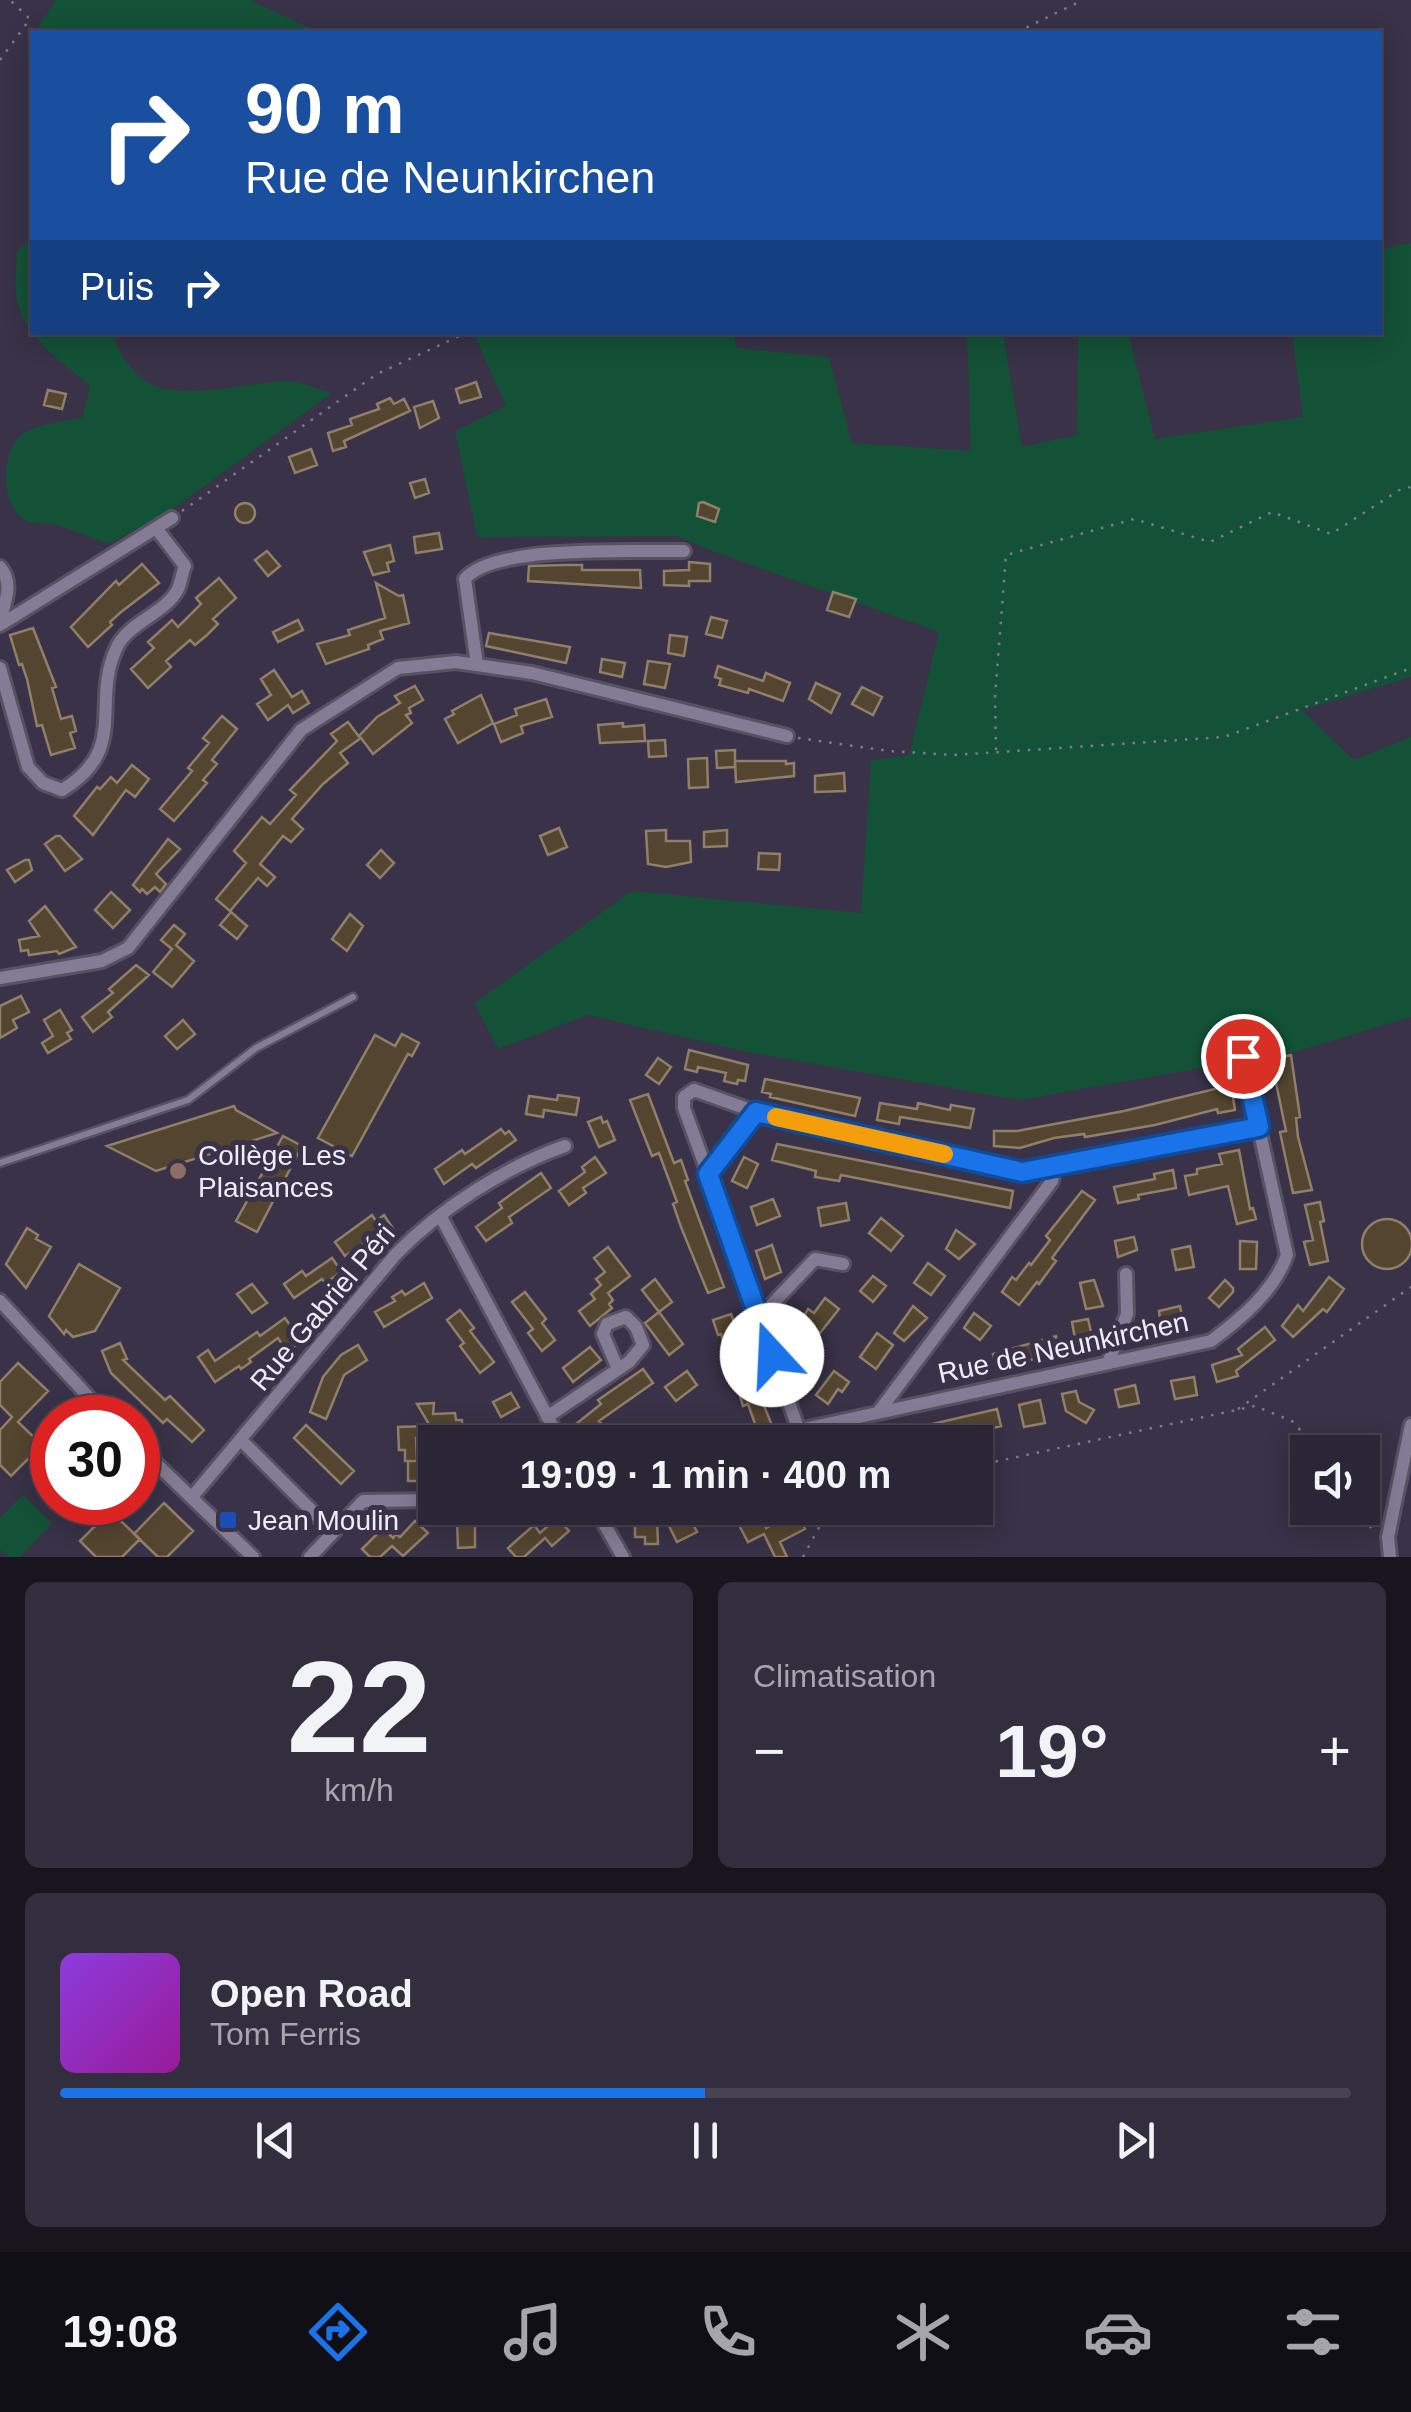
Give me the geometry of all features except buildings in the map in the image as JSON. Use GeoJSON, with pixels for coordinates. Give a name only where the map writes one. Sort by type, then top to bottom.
{"type":"FeatureCollection","features":[{"type":"Feature","properties":{"kind":"street"},"geometry":{"type":"LineString","coordinates":[[0,623],[172,518]]}},
{"type":"Feature","properties":{"kind":"street"},"geometry":{"type":"LineString","coordinates":[[0,668],[28,766],[44,784],[62,790],[85,776],[104,744],[109,670],[119,642],[177,592],[184,566],[156,528]]}},
{"type":"Feature","properties":{"kind":"street"},"geometry":{"type":"LineString","coordinates":[[477,665],[465,579],[473,569],[492,562],[573,552],[684,551]]}},
{"type":"Feature","properties":{"kind":"street"},"geometry":{"type":"LineString","coordinates":[[0,566],[7,576],[8,590],[0,623]]}},
{"type":"Feature","properties":{"kind":"street"},"geometry":{"type":"LineString","coordinates":[[0,978],[102,961],[128,948],[301,730],[398,668],[456,662],[532,673],[787,736]]}},
{"type":"Feature","properties":{"kind":"street","name":"Rue de Neunkirchen"},"geometry":{"type":"LineString","coordinates":[[834,1425],[880,1410],[1211,1341],[1237,1322],[1280,1276],[1288,1255],[1243,1056]]}},
{"type":"Feature","properties":{"kind":"street","name":"Rue de Neunkirchen"},"geometry":{"type":"LineString","coordinates":[[797,1425],[684,1108],[684,1097],[694,1090],[756,1112],[1022,1172],[1259,1127]]}},
{"type":"Feature","properties":{"kind":"street"},"geometry":{"type":"LineString","coordinates":[[708,1174],[756,1112]]}},
{"type":"Feature","properties":{"kind":"street","name":"Rue Gabriel Péri"},"geometry":{"type":"LineString","coordinates":[[192,1498],[420,1230],[524,1160],[565,1146]]}},
{"type":"Feature","properties":{"kind":"street"},"geometry":{"type":"LineString","coordinates":[[880,1410],[1052,1180],[1054,1168]]}},
{"type":"Feature","properties":{"kind":"street"},"geometry":{"type":"LineString","coordinates":[[442,1217],[551,1425]]}},
{"type":"Feature","properties":{"kind":"street"},"geometry":{"type":"LineString","coordinates":[[759,1318],[815,1258],[843,1264]]}},
{"type":"Feature","properties":{"kind":"street"},"geometry":{"type":"LineString","coordinates":[[1108,1363],[1126,1314],[1126,1274]]}},
{"type":"Feature","properties":{"kind":"street"},"geometry":{"type":"LineString","coordinates":[[0,1301],[87,1395]]}},
{"type":"Feature","properties":{"kind":"street"},"geometry":{"type":"LineString","coordinates":[[547,1417],[618,1369]]}},
{"type":"Feature","properties":{"kind":"street"},"geometry":{"type":"LineString","coordinates":[[1389,1552],[1411,1425]]}},
{"type":"Feature","properties":{"kind":"street"},"geometry":{"type":"LineString","coordinates":[[242,1442],[333,1532]]}},
{"type":"Feature","properties":{"kind":"street"},"geometry":{"type":"LineString","coordinates":[[160,1467],[253,1557]]}},
{"type":"Feature","properties":{"kind":"street"},"geometry":{"type":"LineString","coordinates":[[310,1557],[363,1501],[418,1500]]}},
{"type":"Feature","properties":{"kind":"street"},"geometry":{"type":"LineString","coordinates":[[606,1525],[624,1557]]}},
{"type":"Feature","properties":{"kind":"lane"},"geometry":{"type":"LineString","coordinates":[[0,1164],[188,1100],[256,1048],[353,997]]}},
{"type":"Feature","properties":{"kind":"path"},"geometry":{"type":"LineString","coordinates":[[0,60],[30,19],[10,0]]}},
{"type":"Feature","properties":{"kind":"path"},"geometry":{"type":"LineString","coordinates":[[1020,30],[1082,0]]}},
{"type":"Feature","properties":{"kind":"path"},"geometry":{"type":"LineString","coordinates":[[172,518],[377,374],[462,335]]}},
{"type":"Feature","properties":{"kind":"path"},"geometry":{"type":"LineString","coordinates":[[996,752],[995,697],[1006,555],[1134,519],[1210,542],[1272,512],[1331,534],[1411,486]]}},
{"type":"Feature","properties":{"kind":"path"},"geometry":{"type":"LineString","coordinates":[[787,736],[889,751],[954,755],[1224,737],[1411,668]]}},
{"type":"Feature","properties":{"kind":"path"},"geometry":{"type":"LineString","coordinates":[[1236,1410],[1411,1287]]}},
{"type":"Feature","properties":{"kind":"path"},"geometry":{"type":"LineString","coordinates":[[993,1462],[1256,1406],[1292,1421],[1305,1435]]}},
{"type":"Feature","properties":{"kind":"path"},"geometry":{"type":"LineString","coordinates":[[804,1557],[820,1525]]}},
{"type":"Feature","properties":{"kind":"path"},"geometry":{"type":"LineString","coordinates":[[1370,1525],[1389,1552]]}},
{"type":"Feature","properties":{"kind":"green space"},"geometry":{"type":"Polygon","coordinates":[[[56,0],[250,0],[314,30],[36,30],[56,0]]]}},
{"type":"Feature","properties":{"kind":"green space"},"geometry":{"type":"Polygon","coordinates":[[[30,239],[30,329],[16,292],[17,251],[30,239]]]}},
{"type":"Feature","properties":{"kind":"green space"},"geometry":{"type":"Polygon","coordinates":[[[1411,243],[1411,677],[1302,710],[1354,760],[1411,737],[1411,1017],[1298,1051],[1019,1100],[748,1052],[588,1015],[498,1049],[474,1003],[632,891],[861,913],[871,760],[909,756],[939,632],[677,536],[477,537],[455,431],[506,406],[474,335],[734,335],[737,348],[829,357],[852,443],[971,451],[967,335],[1003,335],[1022,447],[1077,435],[1078,335],[1129,335],[1155,439],[1303,417],[1292,335],[1382,335],[1382,249],[1411,243]]]}},
{"type":"Feature","properties":{"kind":"green space"},"geometry":{"type":"Polygon","coordinates":[[[35,335],[117,335],[115,343],[135,372],[157,387],[174,390],[213,390],[286,381],[332,393],[173,509],[109,544],[56,525],[25,520],[17,513],[7,491],[10,453],[22,434],[83,417],[90,386],[35,335]]]}},
{"type":"Feature","properties":{"kind":"green space"},"geometry":{"type":"Polygon","coordinates":[[[23,1495],[30,1502],[30,1525],[50,1525],[20,1557],[8,1557],[0,1550],[0,1518],[23,1495]]]}},
{"type":"Feature","properties":{"kind":"slow traffic"},"geometry":{"type":"LineString","coordinates":[[776,1117],[944,1154]]}},
{"type":"Feature","properties":{"kind":"place","name":"Collège Les Plaisances"},"geometry":{"type":"Point","coordinates":[178,1171]}},
{"type":"Feature","properties":{"kind":"place","name":"Jean Moulin"},"geometry":{"type":"Point","coordinates":[228,1520]}},
{"type":"Feature","properties":{"kind":"route"},"geometry":{"type":"LineString","coordinates":[[772,1355],[708,1174],[756,1112],[1022,1172],[1259,1127],[1243,1056]]}}]}
